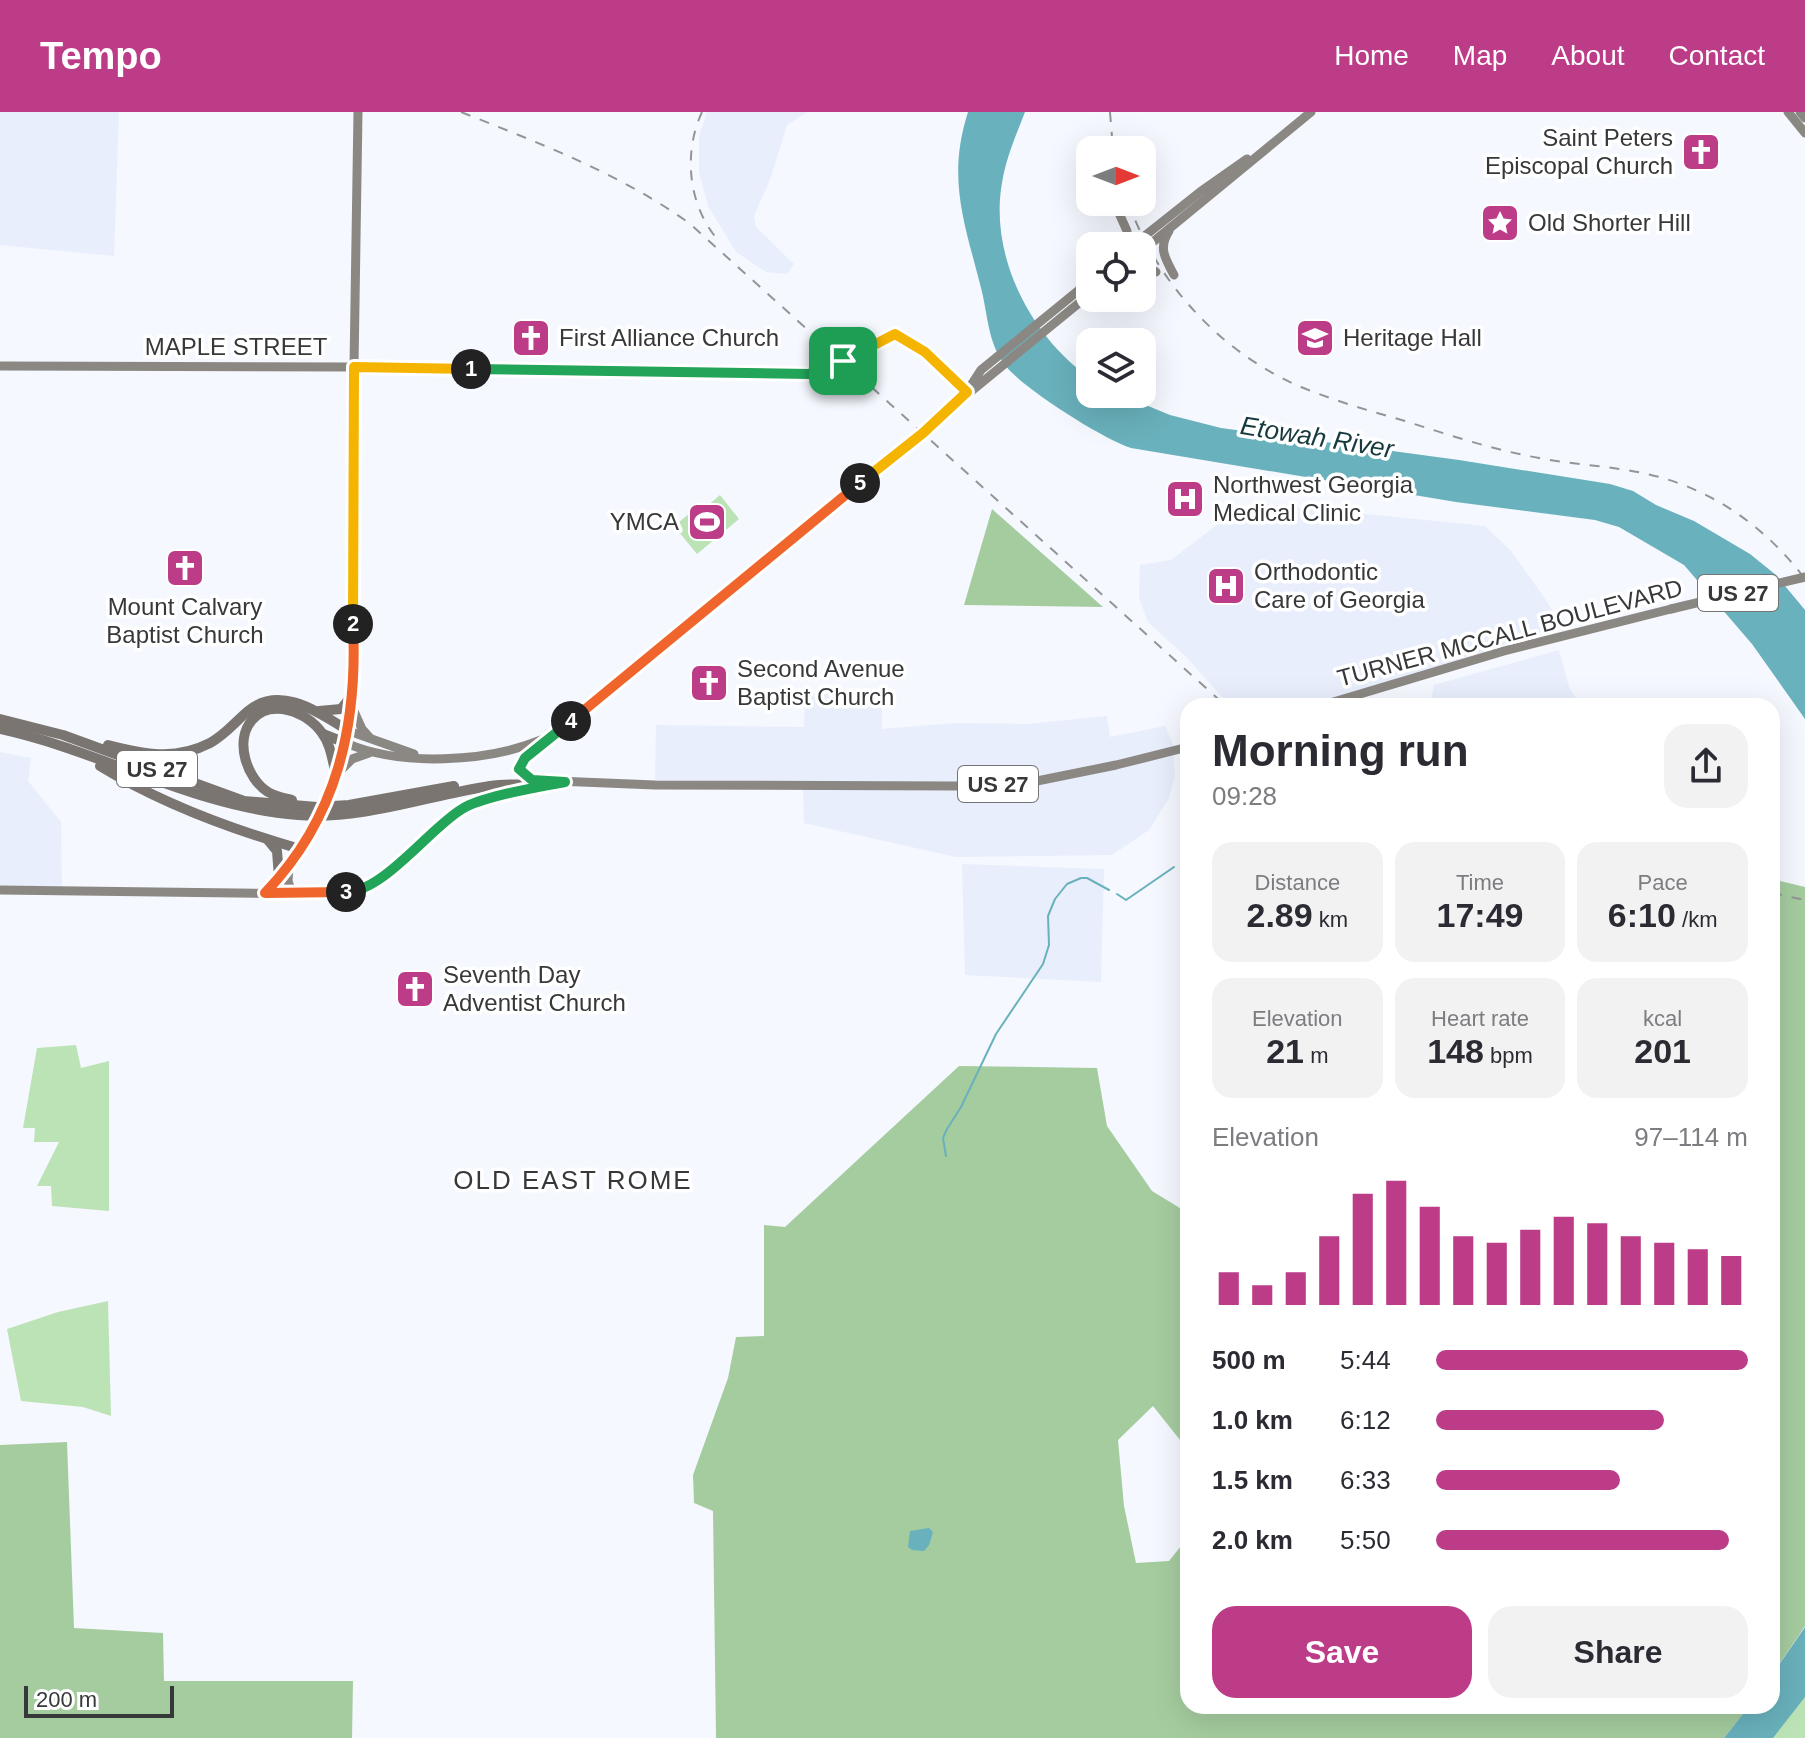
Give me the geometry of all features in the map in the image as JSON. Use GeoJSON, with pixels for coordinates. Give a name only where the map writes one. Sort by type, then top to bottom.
{"type":"FeatureCollection","features":[{"type":"Feature","properties":{"kind":"highway"},"geometry":{"type":"LineString","coordinates":[[315,711],[341,709],[353,694]]}},
{"type":"Feature","properties":{"kind":"highway"},"geometry":{"type":"LineString","coordinates":[[63,735],[152,756],[209,743],[262,703],[292,701],[349,731]]}},
{"type":"Feature","properties":{"kind":"highway"},"geometry":{"type":"LineString","coordinates":[[317,807],[271,794],[261,787],[249,768],[243,747],[248,725],[253,718],[276,709],[291,710],[309,719],[323,734],[336,774]]}},
{"type":"Feature","properties":{"kind":"highway","name":"US 27"},"geometry":{"type":"LineString","coordinates":[[0,719],[63,735],[244,801],[317,807],[349,805],[490,780],[532,780]]}},
{"type":"Feature","properties":{"kind":"highway","name":"US 27"},"geometry":{"type":"LineString","coordinates":[[0,729],[234,806],[298,815],[351,815],[494,786],[551,785]]}},
{"type":"Feature","properties":{"kind":"highway"},"geometry":{"type":"LineString","coordinates":[[323,734],[346,743]]}},
{"type":"Feature","properties":{"kind":"highway"},"geometry":{"type":"LineString","coordinates":[[81,754],[148,794],[268,840],[300,849]]}},
{"type":"Feature","properties":{"kind":"highway"},"geometry":{"type":"LineString","coordinates":[[268,840],[277,851],[279,877]]}},
{"type":"Feature","properties":{"kind":"main road"},"geometry":{"type":"LineString","coordinates":[[265,893],[300,849],[331,789],[346,743],[352,707],[358,112]]}},
{"type":"Feature","properties":{"kind":"main road"},"geometry":{"type":"LineString","coordinates":[[1156,239],[1311,112]]}},
{"type":"Feature","properties":{"kind":"main road"},"geometry":{"type":"LineString","coordinates":[[1788,112],[1805,133]]}},
{"type":"Feature","properties":{"kind":"main road"},"geometry":{"type":"LineString","coordinates":[[1800,112],[1805,118]]}},
{"type":"Feature","properties":{"kind":"main road"},"geometry":{"type":"LineString","coordinates":[[1148,232],[1215,181],[1261,152]]}},
{"type":"Feature","properties":{"kind":"main road"},"geometry":{"type":"LineString","coordinates":[[1172,226],[1162,246],[1174,275]]}},
{"type":"Feature","properties":{"kind":"main road"},"geometry":{"type":"LineString","coordinates":[[532,780],[520,771],[525,758],[911,442],[967,392],[981,370],[994,366],[1076,295]]}},
{"type":"Feature","properties":{"kind":"main road"},"geometry":{"type":"LineString","coordinates":[[1061,311],[1076,302]]}},
{"type":"Feature","properties":{"kind":"main road","name":"MAPLE STREET"},"geometry":{"type":"LineString","coordinates":[[0,366],[354,367],[809,374],[843,361],[895,334],[925,352],[967,392]]}},
{"type":"Feature","properties":{"kind":"main road","name":"TURNER MCCALL BOULEVARD"},"geometry":{"type":"LineString","coordinates":[[1346,698],[1498,652],[1805,577]]}},
{"type":"Feature","properties":{"kind":"main road"},"geometry":{"type":"LineString","coordinates":[[352,707],[362,729],[373,740]]}},
{"type":"Feature","properties":{"kind":"main road"},"geometry":{"type":"LineString","coordinates":[[349,731],[421,757]]}},
{"type":"Feature","properties":{"kind":"main road"},"geometry":{"type":"LineString","coordinates":[[346,743],[372,752],[421,757],[486,756],[510,752],[551,735]]}},
{"type":"Feature","properties":{"kind":"main road","name":"US 27"},"geometry":{"type":"LineString","coordinates":[[532,780],[956,786],[1027,783],[1180,749]]}},
{"type":"Feature","properties":{"kind":"main road"},"geometry":{"type":"LineString","coordinates":[[336,774],[352,759],[372,752]]}},
{"type":"Feature","properties":{"kind":"main road","name":"US 27"},"geometry":{"type":"LineString","coordinates":[[551,785],[565,782]]}},
{"type":"Feature","properties":{"kind":"main road"},"geometry":{"type":"LineString","coordinates":[[0,890],[353,892],[379,879],[460,810],[476,802],[551,785]]}},
{"type":"Feature","properties":{"kind":"main road"},"geometry":{"type":"LineString","coordinates":[[290,863],[288,881],[295,894]]}},
{"type":"Feature","properties":{"kind":"shaded area"},"geometry":{"type":"Polygon","coordinates":[[[0,112],[119,112],[114,256],[0,245],[0,112]]]}},
{"type":"Feature","properties":{"kind":"shaded area"},"geometry":{"type":"Polygon","coordinates":[[[707,112],[807,112],[787,125],[771,177],[754,216],[756,227],[794,264],[787,274],[766,272],[736,252],[708,206],[699,172],[699,136],[707,112]]]}},
{"type":"Feature","properties":{"kind":"shaded area"},"geometry":{"type":"Polygon","coordinates":[[[1256,503],[1485,526],[1511,551],[1548,603],[1557,627],[1346,698],[1225,698],[1148,622],[1139,598],[1140,565],[1171,560],[1230,515],[1256,503]]]}},
{"type":"Feature","properties":{"kind":"shaded area"},"geometry":{"type":"Polygon","coordinates":[[[1559,650],[1569,687],[1576,698],[1432,698],[1434,685],[1559,650]]]}},
{"type":"Feature","properties":{"kind":"shaded area"},"geometry":{"type":"Polygon","coordinates":[[[882,692],[882,729],[956,723],[1027,724],[1107,716],[1110,737],[1165,726],[1173,744],[1175,776],[1169,798],[1149,830],[1112,855],[956,857],[804,823],[803,785],[655,785],[656,725],[804,727],[805,694],[882,692]]]}},
{"type":"Feature","properties":{"kind":"shaded area"},"geometry":{"type":"Polygon","coordinates":[[[0,752],[31,758],[28,781],[61,822],[62,891],[0,890],[0,752]]]}},
{"type":"Feature","properties":{"kind":"shaded area"},"geometry":{"type":"Polygon","coordinates":[[[962,864],[1104,869],[1101,982],[965,975],[962,864]]]}},
{"type":"Feature","properties":{"kind":"green space","name":"YMCA"},"geometry":{"type":"Polygon","coordinates":[[[720,495],[739,519],[697,554],[674,526],[689,514],[693,518],[720,495]]]}},
{"type":"Feature","properties":{"kind":"green space"},"geometry":{"type":"Polygon","coordinates":[[[992,509],[1103,607],[964,605],[992,509]]]}},
{"type":"Feature","properties":{"kind":"green space"},"geometry":{"type":"Polygon","coordinates":[[[1780,881],[1805,887],[1805,1626],[1780,1663],[1780,881]]]}},
{"type":"Feature","properties":{"kind":"green space"},"geometry":{"type":"Polygon","coordinates":[[[76,1045],[81,1068],[109,1061],[109,1211],[52,1206],[51,1186],[37,1186],[59,1142],[34,1142],[35,1128],[23,1128],[37,1048],[76,1045]]]}},
{"type":"Feature","properties":{"kind":"green space"},"geometry":{"type":"Polygon","coordinates":[[[959,1066],[1097,1068],[1107,1126],[1152,1191],[1180,1208],[1180,1440],[1153,1406],[1118,1440],[1124,1506],[1136,1563],[1169,1561],[1180,1547],[1180,1714],[1743,1714],[1724,1738],[716,1738],[713,1511],[694,1503],[693,1475],[728,1378],[736,1337],[764,1336],[764,1225],[785,1227],[959,1066]]]}},
{"type":"Feature","properties":{"kind":"green space"},"geometry":{"type":"Polygon","coordinates":[[[108,1301],[111,1416],[83,1407],[21,1401],[7,1329],[58,1312],[108,1301]]]}},
{"type":"Feature","properties":{"kind":"green space"},"geometry":{"type":"Polygon","coordinates":[[[67,1442],[74,1628],[163,1633],[164,1681],[353,1681],[352,1738],[0,1738],[0,1445],[67,1442]]]}},
{"type":"Feature","properties":{"kind":"green space"},"geometry":{"type":"Polygon","coordinates":[[[1805,1681],[1805,1738],[1763,1738],[1805,1681]]]}},
{"type":"Feature","properties":{"kind":"water"},"geometry":{"type":"Polygon","coordinates":[[[968,112],[1025,112],[1002,183],[1002,238],[1019,292],[1033,318],[1076,367],[1076,408],[1153,408],[1221,428],[1459,460],[1610,484],[1633,491],[1656,505],[1694,521],[1750,554],[1776,575],[1805,610],[1805,719],[1752,644],[1684,565],[1619,527],[1595,520],[1456,502],[1131,448],[1045,399],[1005,365],[991,337],[960,199],[958,179],[968,112]]]}},
{"type":"Feature","properties":{"kind":"water"},"geometry":{"type":"Polygon","coordinates":[[[929,1528],[933,1532],[924,1551],[908,1547],[910,1531],[929,1528]]]}},
{"type":"Feature","properties":{"kind":"water"},"geometry":{"type":"Polygon","coordinates":[[[1805,1627],[1805,1697],[1773,1738],[1724,1738],[1743,1714],[1780,1714],[1780,1663],[1805,1627]]]}},
{"type":"Feature","properties":{"kind":"waterway"},"geometry":{"type":"LineString","coordinates":[[1117,894],[1126,900],[1174,867]]}},
{"type":"Feature","properties":{"kind":"waterway"},"geometry":{"type":"LineString","coordinates":[[946,1156],[943,1138],[947,1129],[996,1034],[1043,964],[1049,945],[1048,916],[1055,899],[1067,884],[1081,878],[1109,890]]}},
{"type":"Feature","properties":{"kind":"railway"},"geometry":{"type":"LineString","coordinates":[[461,112],[607,174],[689,223],[1217,698]]}},
{"type":"Feature","properties":{"kind":"railway"},"geometry":{"type":"LineString","coordinates":[[702,112],[692,144],[692,178],[700,211],[718,240]]}},
{"type":"Feature","properties":{"kind":"railway"},"geometry":{"type":"LineString","coordinates":[[1110,112],[1112,136]]}},
{"type":"Feature","properties":{"kind":"railway"},"geometry":{"type":"LineString","coordinates":[[1134,216],[1156,260],[1195,312],[1244,355],[1272,373],[1340,401],[1488,446],[1522,455],[1620,469],[1671,480],[1735,512],[1773,543],[1805,579]]}},
{"type":"Feature","properties":{"kind":"railway"},"geometry":{"type":"LineString","coordinates":[[1780,895],[1805,900]]}},
{"type":"Feature","properties":{"kind":"place","name":"Saint Peters Episcopal Church"},"geometry":{"type":"Point","coordinates":[1701,152]}},
{"type":"Feature","properties":{"kind":"place","name":"Old Shorter Hill"},"geometry":{"type":"Point","coordinates":[1500,223]}},
{"type":"Feature","properties":{"kind":"place","name":"First Alliance Church"},"geometry":{"type":"Point","coordinates":[531,338]}},
{"type":"Feature","properties":{"kind":"place","name":"Heritage Hall"},"geometry":{"type":"Point","coordinates":[1315,338]}},
{"type":"Feature","properties":{"kind":"place","name":"Northwest Georgia Medical Clinic"},"geometry":{"type":"Point","coordinates":[1185,499]}},
{"type":"Feature","properties":{"kind":"place","name":"YMCA"},"geometry":{"type":"Point","coordinates":[707,522]}},
{"type":"Feature","properties":{"kind":"place","name":"Mount Calvary Baptist Church"},"geometry":{"type":"Point","coordinates":[185,568]}},
{"type":"Feature","properties":{"kind":"place","name":"Orthodontic Care of Georgia"},"geometry":{"type":"Point","coordinates":[1226,586]}},
{"type":"Feature","properties":{"kind":"place","name":"Second Avenue Baptist Church"},"geometry":{"type":"Point","coordinates":[709,683]}},
{"type":"Feature","properties":{"kind":"place","name":"Seventh Day Adventist Church"},"geometry":{"type":"Point","coordinates":[415,989]}},
{"type":"Feature","properties":{"kind":"district","name":"OLD EAST ROME"},"geometry":{"type":"Point","coordinates":[573,1180]}},
{"type":"Feature","properties":{"kind":"route"},"geometry":{"type":"LineString","coordinates":[[895,334],[925,352],[967,392],[923,433],[551,735],[525,758],[519,769],[532,780],[565,782],[489,798],[460,810],[379,879],[353,892],[265,893],[312,829],[331,789],[349,731],[355,672],[354,367],[809,374],[843,361],[895,334]]}},
{"type":"Feature","properties":{"kind":"water label","name":"Etowah River"},"geometry":{"type":"Point","coordinates":[1317,437]}}]}
